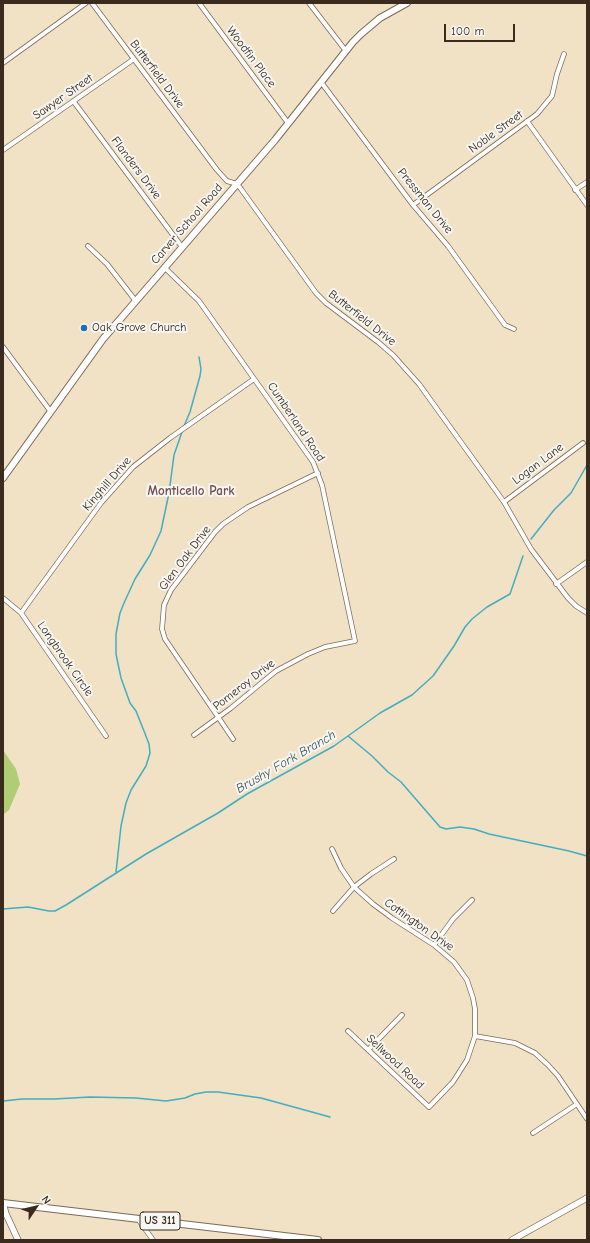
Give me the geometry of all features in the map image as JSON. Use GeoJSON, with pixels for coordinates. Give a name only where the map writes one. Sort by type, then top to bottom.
{"type":"FeatureCollection","features":[{"type":"Feature","properties":{"kind":"main road","name":"Carver School Road"},"geometry":{"type":"LineString","coordinates":[[3,478],[98,346],[135,300],[237,184],[346,51],[361,34],[380,18],[408,3]]}},
{"type":"Feature","properties":{"kind":"main road","name":"US 311"},"geometry":{"type":"LineString","coordinates":[[3,1203],[318,1240]]}},
{"type":"Feature","properties":{"kind":"street"},"geometry":{"type":"LineString","coordinates":[[3,63],[86,3]]}},
{"type":"Feature","properties":{"kind":"street","name":"Butterfield Drive"},"geometry":{"type":"LineString","coordinates":[[92,3],[217,170],[227,181],[237,184],[316,293],[326,303],[378,342],[406,369],[430,398],[504,502],[531,550],[556,584],[576,606],[587,613]]}},
{"type":"Feature","properties":{"kind":"street","name":"Woodfin Place"},"geometry":{"type":"LineString","coordinates":[[199,3],[288,123]]}},
{"type":"Feature","properties":{"kind":"street"},"geometry":{"type":"LineString","coordinates":[[309,3],[346,51]]}},
{"type":"Feature","properties":{"kind":"street","name":"Noble Street"},"geometry":{"type":"LineString","coordinates":[[413,205],[537,114],[552,96],[557,74],[564,54]]}},
{"type":"Feature","properties":{"kind":"street","name":"Sawyer Street"},"geometry":{"type":"LineString","coordinates":[[3,150],[134,59]]}},
{"type":"Feature","properties":{"kind":"street","name":"Pressman Drive"},"geometry":{"type":"LineString","coordinates":[[321,82],[413,205],[448,246],[505,325],[514,329]]}},
{"type":"Feature","properties":{"kind":"street","name":"Flanders Drive"},"geometry":{"type":"LineString","coordinates":[[74,102],[182,247]]}},
{"type":"Feature","properties":{"kind":"street"},"geometry":{"type":"LineString","coordinates":[[528,121],[587,205]]}},
{"type":"Feature","properties":{"kind":"street"},"geometry":{"type":"LineString","coordinates":[[575,190],[587,182]]}},
{"type":"Feature","properties":{"kind":"street"},"geometry":{"type":"LineString","coordinates":[[88,246],[107,264],[135,300]]}},
{"type":"Feature","properties":{"kind":"street","name":"Cumberland Road"},"geometry":{"type":"LineString","coordinates":[[164,267],[199,301],[313,462],[322,485],[355,641]]}},
{"type":"Feature","properties":{"kind":"street"},"geometry":{"type":"LineString","coordinates":[[3,348],[51,412]]}},
{"type":"Feature","properties":{"kind":"street","name":"Kinghill Drive"},"geometry":{"type":"LineString","coordinates":[[21,613],[101,503],[133,467],[170,438],[254,379]]}},
{"type":"Feature","properties":{"kind":"street","name":"Logan Lane"},"geometry":{"type":"LineString","coordinates":[[504,502],[583,443]]}},
{"type":"Feature","properties":{"kind":"street","name":"Glen Oak Drive"},"geometry":{"type":"LineString","coordinates":[[233,739],[165,639],[162,629],[162,617],[167,597],[215,532],[223,524],[248,507],[318,473]]}},
{"type":"Feature","properties":{"kind":"street"},"geometry":{"type":"LineString","coordinates":[[556,584],[587,562]]}},
{"type":"Feature","properties":{"kind":"street","name":"Longbrook Circle"},"geometry":{"type":"LineString","coordinates":[[3,598],[21,613],[106,736]]}},
{"type":"Feature","properties":{"kind":"street","name":"Pomeroy Drive"},"geometry":{"type":"LineString","coordinates":[[194,735],[218,718],[268,677],[293,661],[325,647],[355,641]]}},
{"type":"Feature","properties":{"kind":"street","name":"Cottington Drive"},"geometry":{"type":"LineString","coordinates":[[332,848],[341,868],[354,887],[373,904],[434,945],[454,962],[467,980],[474,998],[475,1036],[466,1060],[453,1082],[429,1107]]}},
{"type":"Feature","properties":{"kind":"street"},"geometry":{"type":"LineString","coordinates":[[333,911],[354,887],[394,859]]}},
{"type":"Feature","properties":{"kind":"street"},"geometry":{"type":"LineString","coordinates":[[434,945],[453,919],[472,900]]}},
{"type":"Feature","properties":{"kind":"street"},"geometry":{"type":"LineString","coordinates":[[368,1050],[402,1015]]}},
{"type":"Feature","properties":{"kind":"street","name":"Sellwood Road"},"geometry":{"type":"LineString","coordinates":[[348,1031],[429,1107]]}},
{"type":"Feature","properties":{"kind":"street"},"geometry":{"type":"LineString","coordinates":[[475,1036],[515,1044],[535,1053],[548,1064],[587,1119]]}},
{"type":"Feature","properties":{"kind":"street"},"geometry":{"type":"LineString","coordinates":[[533,1133],[577,1104]]}},
{"type":"Feature","properties":{"kind":"street"},"geometry":{"type":"LineString","coordinates":[[512,1240],[587,1198]]}},
{"type":"Feature","properties":{"kind":"street"},"geometry":{"type":"LineString","coordinates":[[3,1203],[6,1214],[18,1240]]}},
{"type":"Feature","properties":{"kind":"street"},"geometry":{"type":"LineString","coordinates":[[138,1219],[153,1240]]}},
{"type":"Feature","properties":{"kind":"green space"},"geometry":{"type":"Polygon","coordinates":[[[3,750],[16,769],[20,784],[9,810],[3,815],[3,750]]]}},
{"type":"Feature","properties":{"kind":"waterway"},"geometry":{"type":"LineString","coordinates":[[184,426],[190,412],[200,376],[201,369],[199,357]]}},
{"type":"Feature","properties":{"kind":"waterway"},"geometry":{"type":"LineString","coordinates":[[116,872],[121,826],[126,803],[131,790],[146,766],[150,753],[149,744],[144,731],[136,711],[130,703],[121,678],[116,654],[116,634],[120,613],[124,603],[161,531],[169,493],[174,455],[182,432]]}},
{"type":"Feature","properties":{"kind":"waterway","name":"Brushy Fork Branch"},"geometry":{"type":"LineString","coordinates":[[531,539],[554,510],[571,493],[587,465]]}},
{"type":"Feature","properties":{"kind":"waterway","name":"Brushy Fork Branch"},"geometry":{"type":"LineString","coordinates":[[3,909],[28,907],[55,911],[146,854],[218,813],[247,794],[334,746],[380,713],[412,695],[433,676],[465,627],[472,619],[487,607],[510,594],[523,556]]}},
{"type":"Feature","properties":{"kind":"waterway"},"geometry":{"type":"LineString","coordinates":[[348,736],[401,782],[440,827],[446,829],[460,827],[474,829],[489,834],[587,856]]}},
{"type":"Feature","properties":{"kind":"waterway"},"geometry":{"type":"LineString","coordinates":[[3,1101],[90,1097],[136,1098],[166,1101],[185,1098],[206,1092],[218,1092],[261,1098],[330,1117]]}},
{"type":"Feature","properties":{"kind":"place","name":"Oak Grove Church"},"geometry":{"type":"Point","coordinates":[84,328]}},
{"type":"Feature","properties":{"kind":"district","name":"Monticello Park"},"geometry":{"type":"Point","coordinates":[191,491]}}]}
